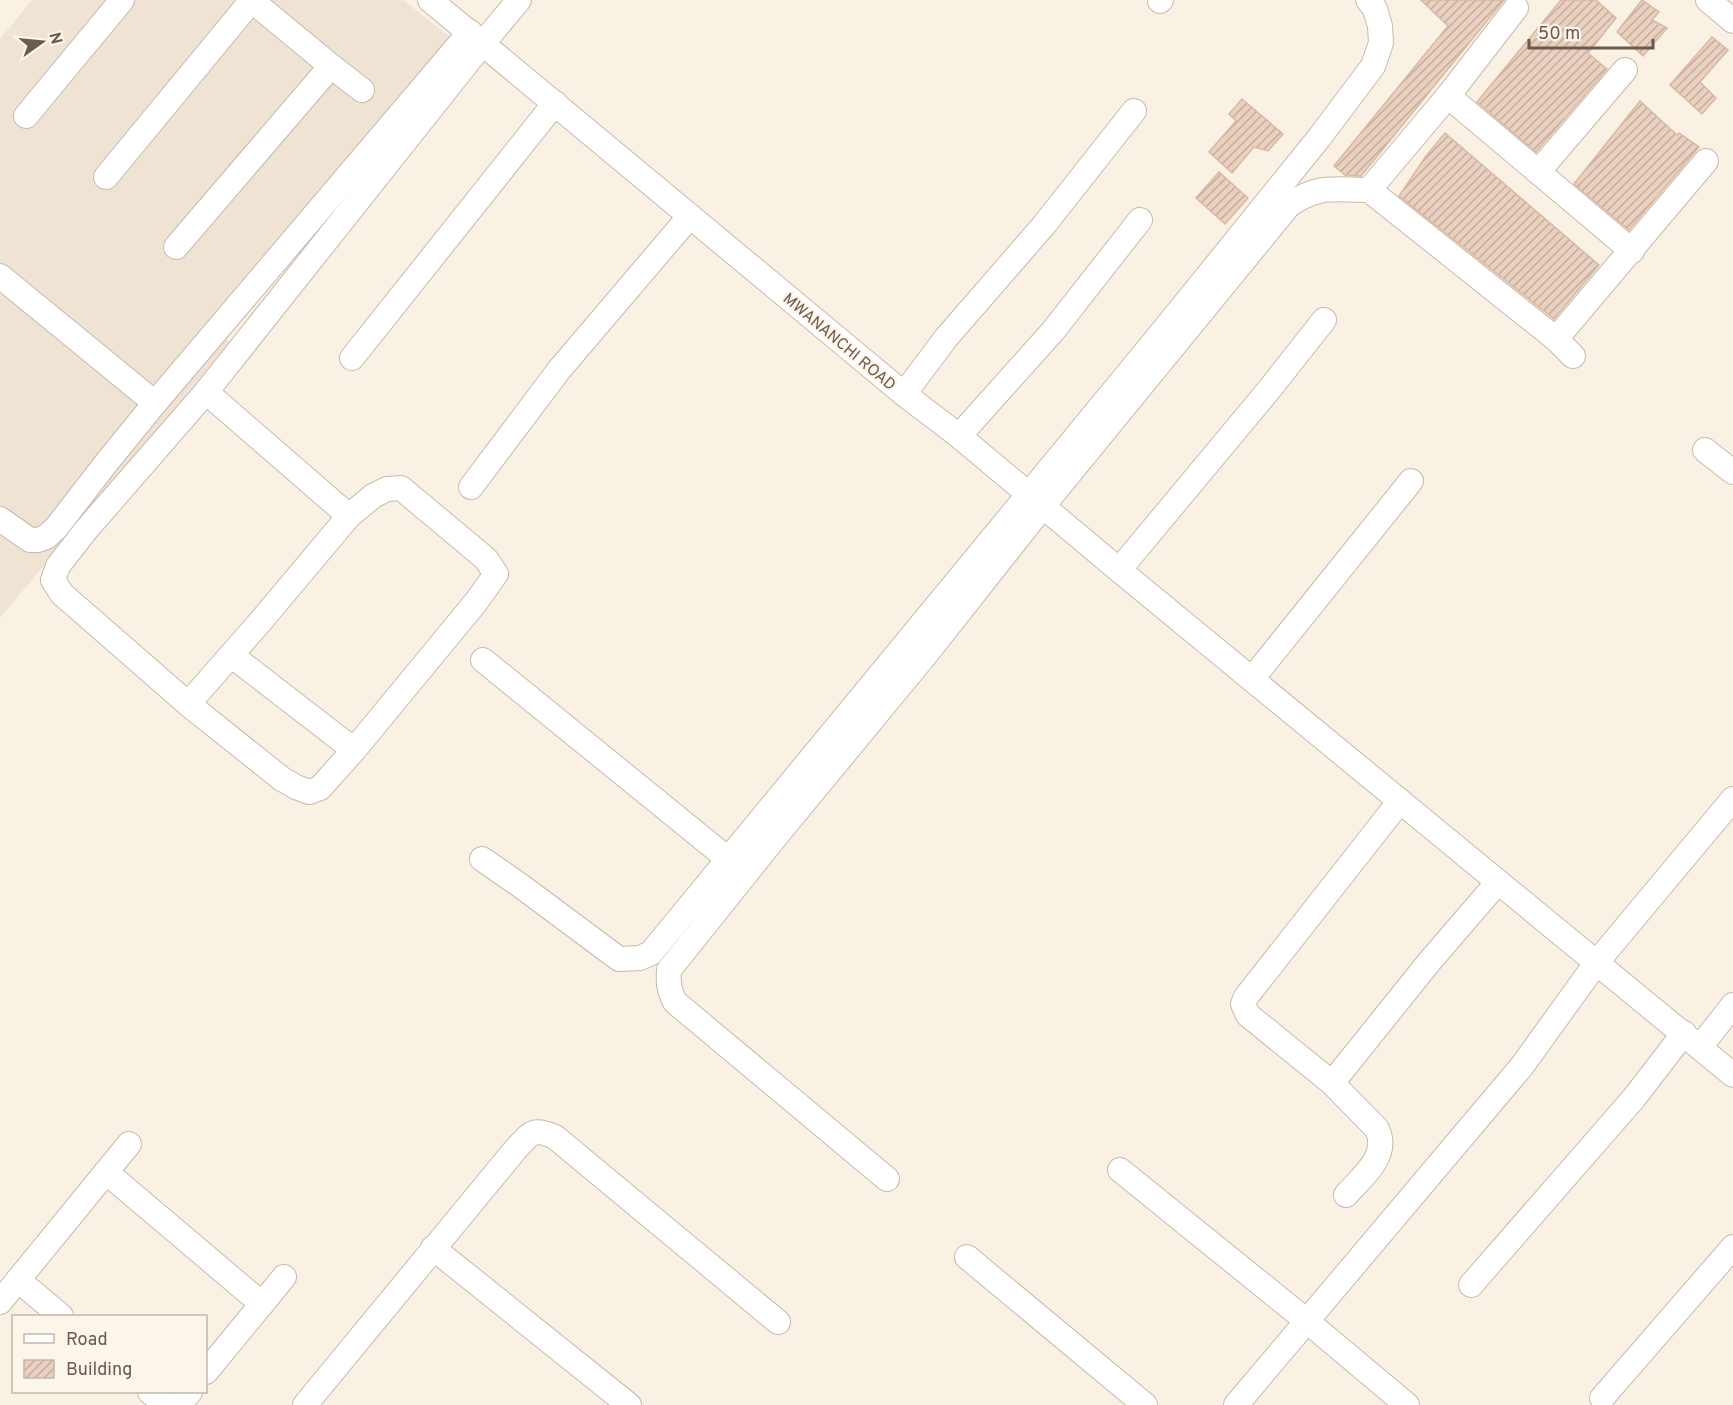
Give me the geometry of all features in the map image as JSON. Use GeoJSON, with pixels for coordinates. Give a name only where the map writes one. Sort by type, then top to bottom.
{"type":"FeatureCollection","features":[{"type":"Feature","properties":{"kind":"street"},"geometry":{"type":"LineString","coordinates":[[26,116],[122,0]]}},
{"type":"Feature","properties":{"kind":"street"},"geometry":{"type":"LineString","coordinates":[[106,177],[251,0],[362,90]]}},
{"type":"Feature","properties":{"kind":"street","name":"MWANANCHI ROAD"},"geometry":{"type":"LineString","coordinates":[[430,0],[904,394],[959,436],[1733,1075]]}},
{"type":"Feature","properties":{"kind":"street"},"geometry":{"type":"LineString","coordinates":[[0,519],[30,540],[46,537],[56,528],[155,403],[476,37],[519,0]]}},
{"type":"Feature","properties":{"kind":"street"},"geometry":{"type":"LineString","coordinates":[[887,1179],[675,1002],[668,982],[669,970],[927,653],[1035,500],[1163,330],[1289,175],[1373,66],[1381,43],[1380,26],[1375,9],[1368,0]]}},
{"type":"Feature","properties":{"kind":"street"},"geometry":{"type":"LineString","coordinates":[[1369,190],[1448,96],[1516,8]]}},
{"type":"Feature","properties":{"kind":"street"},"geometry":{"type":"LineString","coordinates":[[189,704],[349,516],[373,496],[387,489],[401,488],[486,559],[496,574],[476,602],[354,750],[320,788],[309,792],[282,779],[189,704],[62,594],[53,580],[58,566],[86,530],[206,392],[476,37]]}},
{"type":"Feature","properties":{"kind":"street"},"geometry":{"type":"LineString","coordinates":[[176,248],[331,66]]}},
{"type":"Feature","properties":{"kind":"street"},"geometry":{"type":"LineString","coordinates":[[1538,172],[1625,70]]}},
{"type":"Feature","properties":{"kind":"street"},"geometry":{"type":"LineString","coordinates":[[1448,96],[1632,251]]}},
{"type":"Feature","properties":{"kind":"street"},"geometry":{"type":"LineString","coordinates":[[352,358],[555,103]]}},
{"type":"Feature","properties":{"kind":"street"},"geometry":{"type":"LineString","coordinates":[[904,394],[946,338],[1044,225],[1134,111]]}},
{"type":"Feature","properties":{"kind":"street"},"geometry":{"type":"LineString","coordinates":[[1556,339],[1706,161]]}},
{"type":"Feature","properties":{"kind":"street"},"geometry":{"type":"LineString","coordinates":[[482,859],[619,959],[632,960],[651,953],[728,859],[1035,500],[1289,205],[1303,195],[1318,190],[1369,190],[1556,339],[1573,356]]}},
{"type":"Feature","properties":{"kind":"street"},"geometry":{"type":"LineString","coordinates":[[471,487],[559,369],[690,216]]}},
{"type":"Feature","properties":{"kind":"street"},"geometry":{"type":"LineString","coordinates":[[959,436],[1053,330],[1140,220]]}},
{"type":"Feature","properties":{"kind":"street"},"geometry":{"type":"LineString","coordinates":[[0,276],[155,403]]}},
{"type":"Feature","properties":{"kind":"street"},"geometry":{"type":"LineString","coordinates":[[1119,570],[1269,392],[1324,320]]}},
{"type":"Feature","properties":{"kind":"street"},"geometry":{"type":"LineString","coordinates":[[206,392],[349,516]]}},
{"type":"Feature","properties":{"kind":"street"},"geometry":{"type":"LineString","coordinates":[[1705,450],[1733,472]]}},
{"type":"Feature","properties":{"kind":"street"},"geometry":{"type":"LineString","coordinates":[[1252,678],[1411,481]]}},
{"type":"Feature","properties":{"kind":"street"},"geometry":{"type":"LineString","coordinates":[[231,655],[354,750]]}},
{"type":"Feature","properties":{"kind":"street"},"geometry":{"type":"LineString","coordinates":[[483,660],[728,859]]}},
{"type":"Feature","properties":{"kind":"street"},"geometry":{"type":"LineString","coordinates":[[1236,1405],[1522,1066],[1597,962],[1733,799]]}},
{"type":"Feature","properties":{"kind":"street"},"geometry":{"type":"LineString","coordinates":[[1346,1195],[1378,1156],[1381,1137],[1332,1083],[1248,1015],[1243,1004],[1246,997],[1400,801]]}},
{"type":"Feature","properties":{"kind":"street"},"geometry":{"type":"LineString","coordinates":[[1332,1083],[1430,961],[1498,882]]}},
{"type":"Feature","properties":{"kind":"street"},"geometry":{"type":"LineString","coordinates":[[1471,1285],[1634,1098],[1692,1040],[1733,1005]]}},
{"type":"Feature","properties":{"kind":"street"},"geometry":{"type":"LineString","coordinates":[[305,1405],[515,1150],[530,1134],[542,1131],[555,1137],[778,1322]]}},
{"type":"Feature","properties":{"kind":"street"},"geometry":{"type":"LineString","coordinates":[[0,1302],[129,1144]]}},
{"type":"Feature","properties":{"kind":"street"},"geometry":{"type":"LineString","coordinates":[[1120,1170],[1407,1405]]}},
{"type":"Feature","properties":{"kind":"street"},"geometry":{"type":"LineString","coordinates":[[106,1172],[262,1304]]}},
{"type":"Feature","properties":{"kind":"street"},"geometry":{"type":"LineString","coordinates":[[1602,1398],[1733,1247]]}},
{"type":"Feature","properties":{"kind":"street"},"geometry":{"type":"LineString","coordinates":[[434,1248],[629,1405]]}},
{"type":"Feature","properties":{"kind":"street"},"geometry":{"type":"LineString","coordinates":[[967,1257],[1145,1405]]}},
{"type":"Feature","properties":{"kind":"street"},"geometry":{"type":"LineString","coordinates":[[207,1371],[285,1277]]}},
{"type":"Feature","properties":{"kind":"street"},"geometry":{"type":"LineString","coordinates":[[18,1280],[59,1315]]}},
{"type":"Feature","properties":{"kind":"street"},"geometry":{"type":"LineString","coordinates":[[151,1393],[166,1405]]}},
{"type":"Feature","properties":{"kind":"street"},"geometry":{"type":"LineString","coordinates":[[178,1405],[188,1393]]}},
{"type":"Feature","properties":{"kind":"shaded area"},"geometry":{"type":"Polygon","coordinates":[[[32,0],[403,0],[459,44],[216,331],[230,342],[0,618],[0,39],[32,0]]]}},
{"type":"Feature","properties":{"kind":"building"},"geometry":{"type":"Polygon","coordinates":[[[1421,0],[1504,0],[1361,176],[1345,175],[1334,166],[1448,26],[1421,0]]]}},
{"type":"Feature","properties":{"kind":"building"},"geometry":{"type":"Polygon","coordinates":[[[1561,0],[1596,0],[1616,18],[1588,53],[1607,69],[1536,152],[1477,102],[1561,0]]]}},
{"type":"Feature","properties":{"kind":"building"},"geometry":{"type":"Polygon","coordinates":[[[1642,0],[1659,12],[1652,20],[1667,28],[1643,56],[1617,32],[1642,0]]]}},
{"type":"Feature","properties":{"kind":"building"},"geometry":{"type":"Polygon","coordinates":[[[1712,37],[1728,50],[1700,82],[1716,98],[1702,114],[1670,85],[1712,37]]]}},
{"type":"Feature","properties":{"kind":"building"},"geometry":{"type":"Polygon","coordinates":[[[1242,99],[1283,134],[1268,151],[1254,147],[1232,173],[1209,152],[1236,121],[1229,114],[1242,99]]]}},
{"type":"Feature","properties":{"kind":"building"},"geometry":{"type":"Polygon","coordinates":[[[1640,101],[1677,135],[1679,133],[1699,147],[1629,230],[1574,184],[1640,101]]]}},
{"type":"Feature","properties":{"kind":"building"},"geometry":{"type":"Polygon","coordinates":[[[1445,133],[1599,265],[1554,319],[1399,196],[1445,133]]]}},
{"type":"Feature","properties":{"kind":"building"},"geometry":{"type":"Polygon","coordinates":[[[1219,172],[1248,198],[1225,224],[1196,198],[1219,172]]]}}]}
